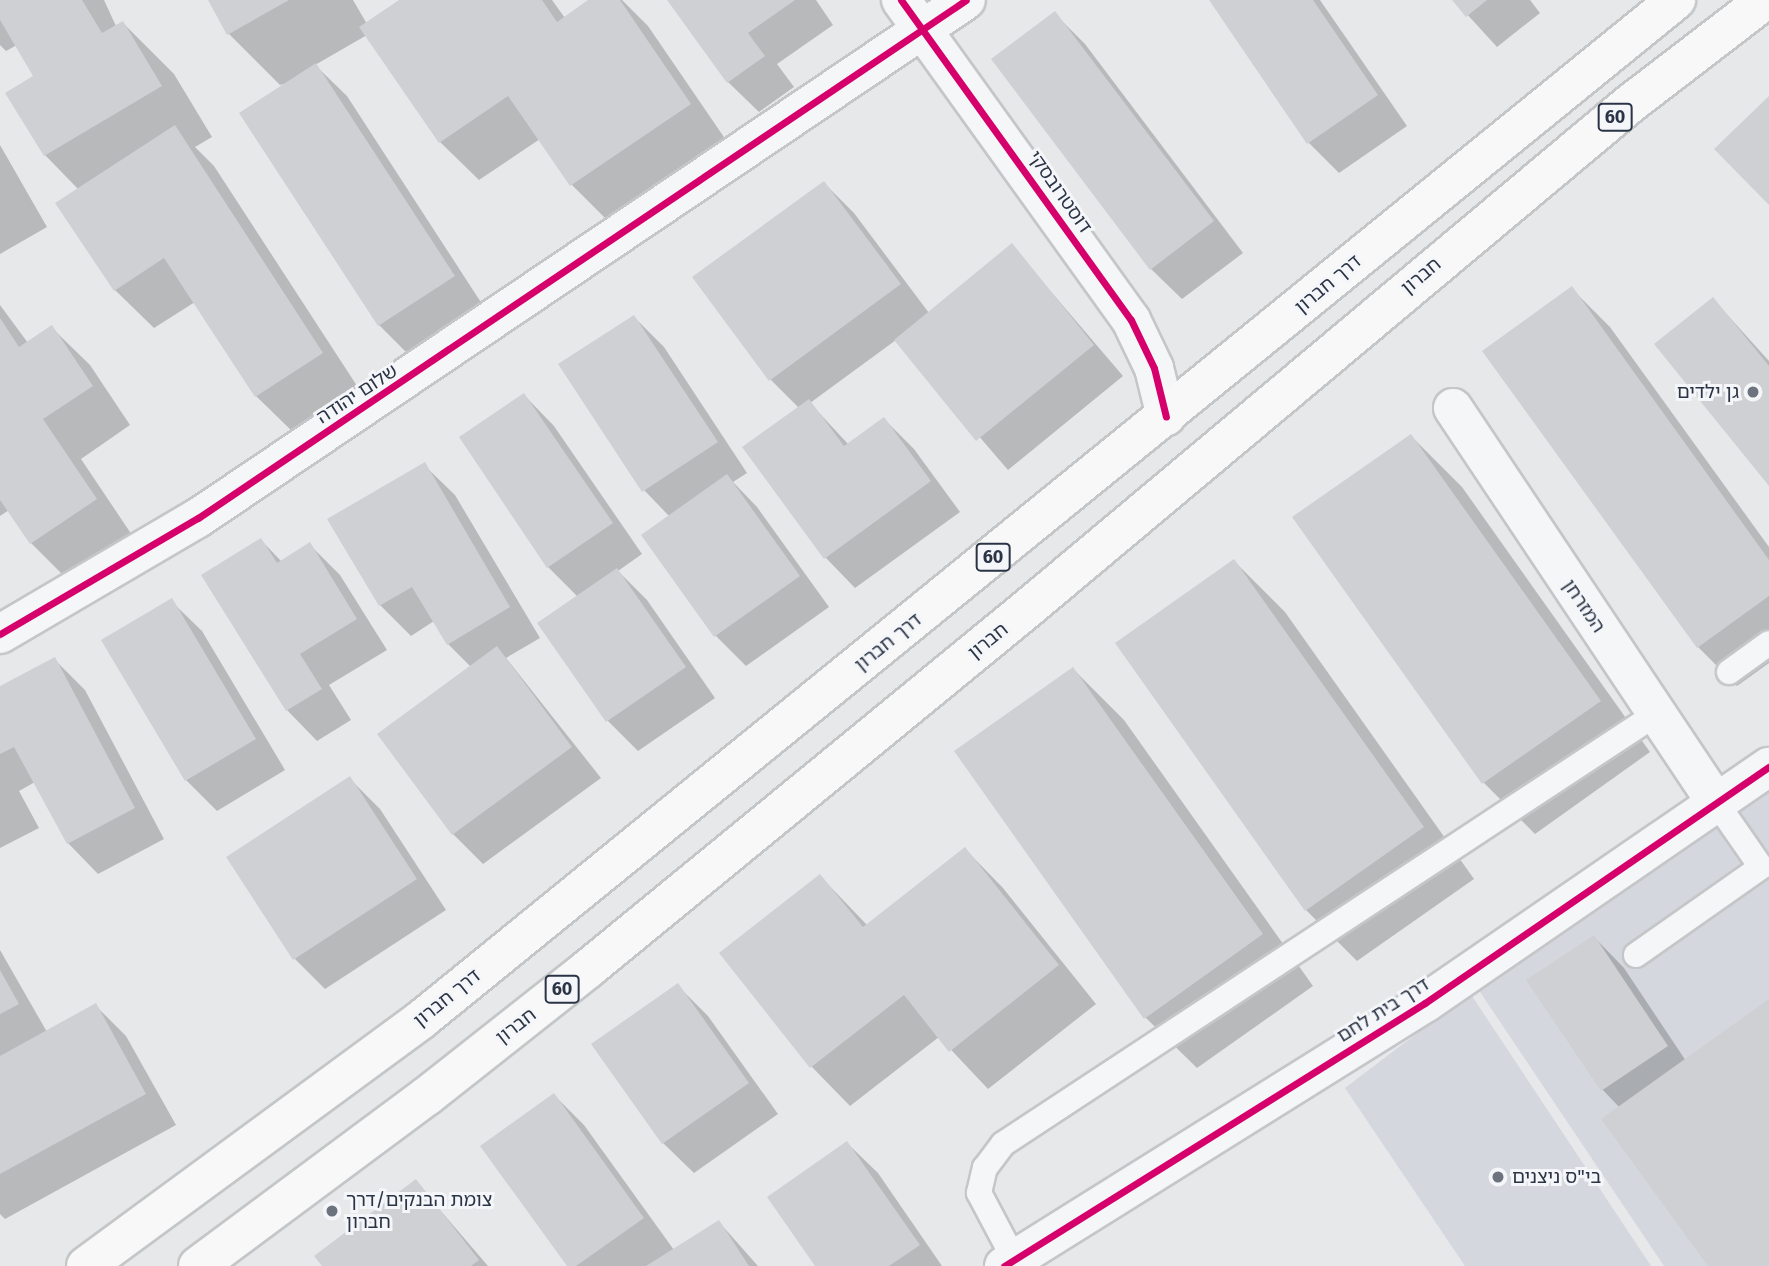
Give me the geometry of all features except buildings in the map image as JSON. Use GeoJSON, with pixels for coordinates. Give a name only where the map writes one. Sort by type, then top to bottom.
{"type":"FeatureCollection","features":[{"type":"Feature","properties":{"kind":"highway","name":"דרך חברון"},"geometry":{"type":"LineString","coordinates":[[86,1266],[422,1019],[1676,0]]}},
{"type":"Feature","properties":{"kind":"highway","name":"חברון"},"geometry":{"type":"LineString","coordinates":[[198,1266],[428,1096],[589,968],[1028,608],[1591,136],[1765,0]]}},
{"type":"Feature","properties":{"kind":"street","name":"דוסטרובסקי"},"geometry":{"type":"LineString","coordinates":[[901,0],[1131,320],[1154,369],[1166,417]]}},
{"type":"Feature","properties":{"kind":"street","name":"שלום יהודה"},"geometry":{"type":"LineString","coordinates":[[0,634],[198,518],[924,32],[965,0]]}},
{"type":"Feature","properties":{"kind":"street","name":"המזרחן"},"geometry":{"type":"LineString","coordinates":[[1453,408],[1716,802]]}},
{"type":"Feature","properties":{"kind":"street","name":"דרך בית לחם"},"geometry":{"type":"LineString","coordinates":[[1009,1263],[1425,1003],[1769,767]]}},
{"type":"Feature","properties":{"kind":"lane"},"geometry":{"type":"LineString","coordinates":[[1729,672],[1769,643]]}},
{"type":"Feature","properties":{"kind":"lane","name":"דרך בית לחם"},"geometry":{"type":"LineString","coordinates":[[1009,1263],[979,1193],[985,1168],[1003,1144],[1656,714]]}},
{"type":"Feature","properties":{"kind":"lane"},"geometry":{"type":"LineString","coordinates":[[1636,955],[1761,867],[1716,802]]}},
{"type":"Feature","properties":{"kind":"shaded area"},"geometry":{"type":"Polygon","coordinates":[[[1769,785],[1769,1266],[1664,1266],[1472,980],[1769,785]]]}},
{"type":"Feature","properties":{"kind":"shaded area","name":"בי\"ס ניצנים"},"geometry":{"type":"Polygon","coordinates":[[[1470,993],[1651,1266],[1465,1266],[1345,1088],[1470,993]]]}},
{"type":"Feature","properties":{"kind":"cycle path"},"geometry":{"type":"LineString","coordinates":[[901,0],[1131,320],[1154,368],[1166,417]]}},
{"type":"Feature","properties":{"kind":"cycle path"},"geometry":{"type":"LineString","coordinates":[[0,634],[198,518],[966,0]]}},
{"type":"Feature","properties":{"kind":"cycle path"},"geometry":{"type":"LineString","coordinates":[[1004,1266],[1425,1003],[1769,767]]}},
{"type":"Feature","properties":{"kind":"place","name":"גן ילדים"},"geometry":{"type":"Point","coordinates":[1753,392]}},
{"type":"Feature","properties":{"kind":"place","name":"בי\"ס ניצנים"},"geometry":{"type":"Point","coordinates":[1498,1177]}},
{"type":"Feature","properties":{"kind":"place","name":"צומת הבנקים/דרך חברון"},"geometry":{"type":"Point","coordinates":[332,1211]}}]}
